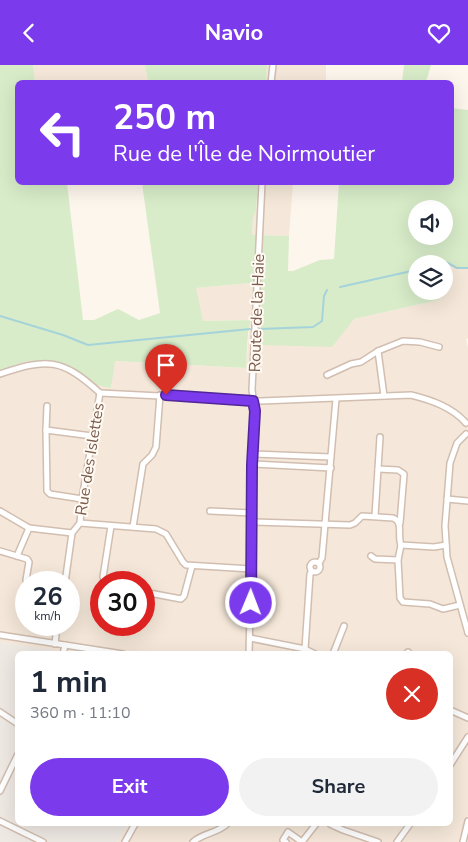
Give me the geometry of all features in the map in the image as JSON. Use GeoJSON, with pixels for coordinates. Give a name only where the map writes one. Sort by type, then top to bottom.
{"type":"FeatureCollection","features":[{"type":"Feature","properties":{"kind":"street"},"geometry":{"type":"LineString","coordinates":[[271,80],[273,65]]}},
{"type":"Feature","properties":{"kind":"street","name":"Route de la Haie"},"geometry":{"type":"LineString","coordinates":[[249,651],[252,465],[255,411],[253,401],[262,185]]}},
{"type":"Feature","properties":{"kind":"street"},"geometry":{"type":"LineString","coordinates":[[327,375],[351,364],[361,362],[390,345],[403,341],[427,343],[440,347]]}},
{"type":"Feature","properties":{"kind":"street"},"geometry":{"type":"LineString","coordinates":[[378,351],[384,396]]}},
{"type":"Feature","properties":{"kind":"street"},"geometry":{"type":"LineString","coordinates":[[0,374],[43,363],[57,365],[75,372],[100,393],[253,401],[411,395],[458,414],[467,423],[463,429],[467,434],[459,439],[453,450],[450,463],[445,526],[446,545],[453,580],[468,629]]}},
{"type":"Feature","properties":{"kind":"street","name":"Rue des Islettes"},"geometry":{"type":"LineString","coordinates":[[66,571],[72,533],[80,523],[82,499],[100,393]]}},
{"type":"Feature","properties":{"kind":"street"},"geometry":{"type":"LineString","coordinates":[[133,527],[142,464],[155,451],[156,447],[160,395]]}},
{"type":"Feature","properties":{"kind":"street"},"geometry":{"type":"LineString","coordinates":[[305,649],[310,574],[312,571],[310,566],[311,563],[319,563],[322,558],[336,399]]}},
{"type":"Feature","properties":{"kind":"street"},"geometry":{"type":"LineString","coordinates":[[47,406],[47,491],[50,494],[82,499]]}},
{"type":"Feature","properties":{"kind":"street"},"geometry":{"type":"LineString","coordinates":[[46,430],[92,436]]}},
{"type":"Feature","properties":{"kind":"street"},"geometry":{"type":"LineString","coordinates":[[375,516],[380,437]]}},
{"type":"Feature","properties":{"kind":"street"},"geometry":{"type":"LineString","coordinates":[[253,454],[332,457]]}},
{"type":"Feature","properties":{"kind":"street"},"geometry":{"type":"LineString","coordinates":[[252,465],[330,468]]}},
{"type":"Feature","properties":{"kind":"street"},"geometry":{"type":"LineString","coordinates":[[378,469],[398,470],[404,475],[399,539],[401,545],[398,560],[400,598],[403,602],[430,604],[443,609],[460,605]]}},
{"type":"Feature","properties":{"kind":"street"},"geometry":{"type":"LineString","coordinates":[[447,499],[468,501]]}},
{"type":"Feature","properties":{"kind":"street"},"geometry":{"type":"LineString","coordinates":[[0,511],[30,528],[72,533]]}},
{"type":"Feature","properties":{"kind":"street"},"geometry":{"type":"LineString","coordinates":[[210,511],[252,513]]}},
{"type":"Feature","properties":{"kind":"street"},"geometry":{"type":"LineString","coordinates":[[252,522],[350,525],[362,516],[375,516],[397,519],[400,524]]}},
{"type":"Feature","properties":{"kind":"street"},"geometry":{"type":"LineString","coordinates":[[80,523],[156,529],[166,534],[183,562],[192,566],[251,569]]}},
{"type":"Feature","properties":{"kind":"street"},"geometry":{"type":"LineString","coordinates":[[104,571],[111,526]]}},
{"type":"Feature","properties":{"kind":"street"},"geometry":{"type":"LineString","coordinates":[[18,556],[30,528]]}},
{"type":"Feature","properties":{"kind":"street"},"geometry":{"type":"LineString","coordinates":[[401,545],[434,547],[446,545]]}},
{"type":"Feature","properties":{"kind":"street"},"geometry":{"type":"LineString","coordinates":[[0,551],[27,559],[29,562],[28,571]]}},
{"type":"Feature","properties":{"kind":"street"},"geometry":{"type":"LineString","coordinates":[[371,556],[375,559],[398,560]]}},
{"type":"Feature","properties":{"kind":"street"},"geometry":{"type":"LineString","coordinates":[[155,594],[182,599],[192,566]]}},
{"type":"Feature","properties":{"kind":"street"},"geometry":{"type":"LineString","coordinates":[[334,651],[344,626]]}},
{"type":"Feature","properties":{"kind":"street"},"geometry":{"type":"LineString","coordinates":[[0,635],[104,651]]}},
{"type":"Feature","properties":{"kind":"street"},"geometry":{"type":"LineString","coordinates":[[55,644],[56,636]]}},
{"type":"Feature","properties":{"kind":"street"},"geometry":{"type":"LineString","coordinates":[[250,638],[309,651]]}},
{"type":"Feature","properties":{"kind":"street"},"geometry":{"type":"LineString","coordinates":[[64,651],[65,645]]}},
{"type":"Feature","properties":{"kind":"street"},"geometry":{"type":"LineString","coordinates":[[453,711],[468,718]]}},
{"type":"Feature","properties":{"kind":"street"},"geometry":{"type":"LineString","coordinates":[[0,712],[15,722]]}},
{"type":"Feature","properties":{"kind":"street"},"geometry":{"type":"LineString","coordinates":[[453,760],[468,737]]}},
{"type":"Feature","properties":{"kind":"street"},"geometry":{"type":"LineString","coordinates":[[0,791],[15,760]]}},
{"type":"Feature","properties":{"kind":"street"},"geometry":{"type":"LineString","coordinates":[[0,821],[43,842]]}},
{"type":"Feature","properties":{"kind":"street"},"geometry":{"type":"LineString","coordinates":[[463,842],[468,821]]}},
{"type":"Feature","properties":{"kind":"street"},"geometry":{"type":"LineString","coordinates":[[125,842],[134,826]]}},
{"type":"Feature","properties":{"kind":"street"},"geometry":{"type":"LineString","coordinates":[[194,842],[205,834],[225,826]]}},
{"type":"Feature","properties":{"kind":"street"},"geometry":{"type":"LineString","coordinates":[[286,842],[283,840],[288,832],[302,842],[314,826]]}},
{"type":"Feature","properties":{"kind":"street"},"geometry":{"type":"LineString","coordinates":[[339,826],[378,842]]}},
{"type":"Feature","properties":{"kind":"street"},"geometry":{"type":"LineString","coordinates":[[397,842],[409,826]]}},
{"type":"Feature","properties":{"kind":"shaded area"},"geometry":{"type":"Polygon","coordinates":[[[33,65],[145,65],[148,80],[35,80],[33,65]]]}},
{"type":"Feature","properties":{"kind":"shaded area"},"geometry":{"type":"Polygon","coordinates":[[[267,65],[326,65],[326,80],[266,80],[267,65]]]}},
{"type":"Feature","properties":{"kind":"shaded area"},"geometry":{"type":"Polygon","coordinates":[[[258,185],[293,185],[289,236],[252,235],[253,217],[256,211],[258,185]]]}},
{"type":"Feature","properties":{"kind":"shaded area"},"geometry":{"type":"Polygon","coordinates":[[[453,265],[460,268],[468,267],[468,338],[466,339],[468,348],[468,842],[117,842],[128,826],[453,826],[453,651],[52,651],[0,642],[0,370],[27,361],[46,361],[65,365],[111,388],[114,361],[246,368],[250,320],[203,321],[195,288],[261,282],[261,327],[354,319],[438,300],[453,300],[453,265]]]}},
{"type":"Feature","properties":{"kind":"shaded area"},"geometry":{"type":"Polygon","coordinates":[[[0,642],[57,651],[15,651],[15,826],[128,826],[117,842],[0,842],[0,642]]]}},
{"type":"Feature","properties":{"kind":"green space"},"geometry":{"type":"Polygon","coordinates":[[[0,65],[33,65],[35,80],[15,80],[15,185],[67,185],[83,320],[94,320],[118,309],[139,320],[160,313],[142,185],[258,185],[252,235],[289,236],[288,271],[293,271],[320,260],[334,259],[339,185],[454,185],[454,108],[468,110],[468,267],[460,268],[453,265],[453,255],[408,255],[408,300],[438,300],[354,319],[332,347],[260,345],[260,282],[196,288],[203,321],[251,320],[248,333],[246,368],[115,361],[111,388],[97,385],[66,365],[46,361],[27,361],[0,370],[0,65]]]}},
{"type":"Feature","properties":{"kind":"green space"},"geometry":{"type":"Polygon","coordinates":[[[145,65],[267,65],[266,80],[148,80],[145,65]]]}},
{"type":"Feature","properties":{"kind":"green space"},"geometry":{"type":"Polygon","coordinates":[[[404,65],[431,65],[427,80],[402,80],[404,65]]]}},
{"type":"Feature","properties":{"kind":"waterway"},"geometry":{"type":"LineString","coordinates":[[453,266],[457,268],[468,268]]}},
{"type":"Feature","properties":{"kind":"waterway"},"geometry":{"type":"LineString","coordinates":[[340,287],[408,272]]}},
{"type":"Feature","properties":{"kind":"waterway"},"geometry":{"type":"LineString","coordinates":[[259,329],[313,327],[322,321],[324,296],[327,290]]}},
{"type":"Feature","properties":{"kind":"waterway"},"geometry":{"type":"LineString","coordinates":[[0,316],[63,335],[88,345],[250,329]]}},
{"type":"Feature","properties":{"kind":"route"},"geometry":{"type":"LineString","coordinates":[[166,395],[253,401],[255,411],[252,465],[251,603]]}}]}
